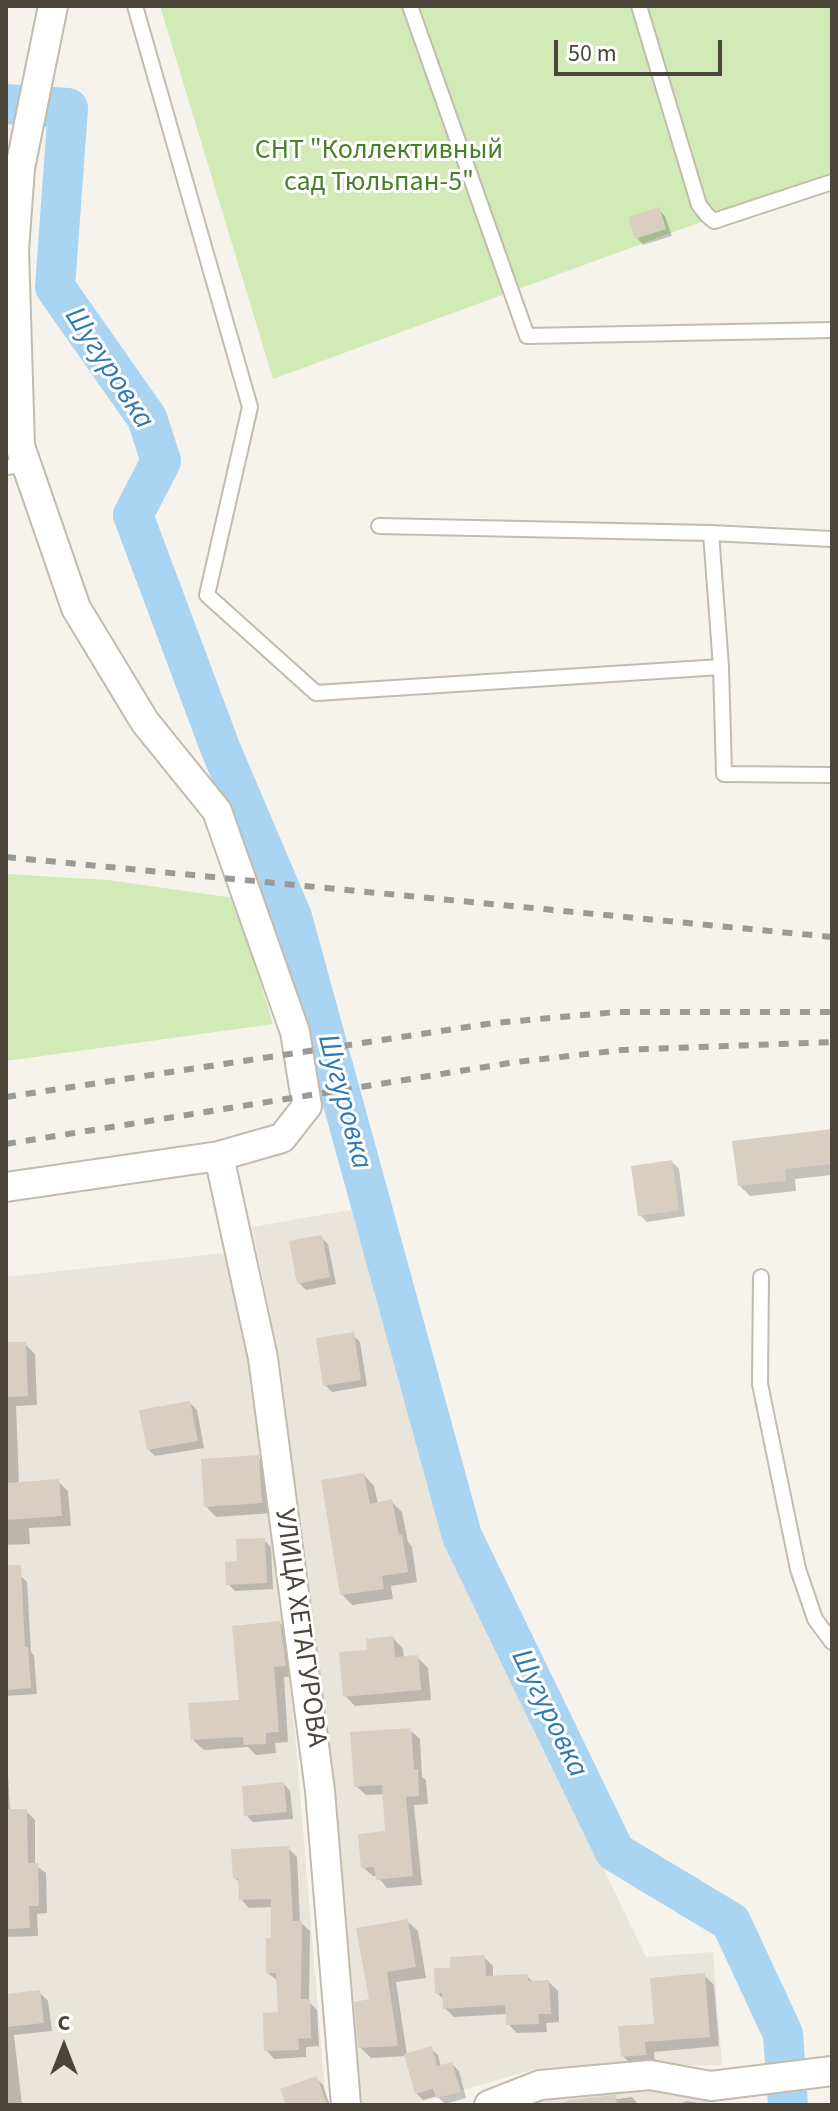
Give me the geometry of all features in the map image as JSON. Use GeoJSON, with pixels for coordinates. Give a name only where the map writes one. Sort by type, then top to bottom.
{"type":"FeatureCollection","features":[{"type":"Feature","properties":{"kind":"street"},"geometry":{"type":"LineString","coordinates":[[6,1187],[219,1156],[282,1138],[307,1106],[295,1032],[217,811],[145,722],[76,608],[16,466],[20,446],[14,250],[20,168],[53,6]]}},
{"type":"Feature","properties":{"kind":"street","name":"УЛИЦА ХЕТАГУРОВА"},"geometry":{"type":"LineString","coordinates":[[219,1156],[265,1373],[320,1791],[346,2105]]}},
{"type":"Feature","properties":{"kind":"street"},"geometry":{"type":"LineString","coordinates":[[489,2105],[540,2085],[650,2075],[716,2096],[828,2071]]}},
{"type":"Feature","properties":{"kind":"lane"},"geometry":{"type":"LineString","coordinates":[[135,6],[250,407],[207,595],[316,693],[721,667]]}},
{"type":"Feature","properties":{"kind":"lane"},"geometry":{"type":"LineString","coordinates":[[410,6],[527,336],[832,330]]}},
{"type":"Feature","properties":{"kind":"lane"},"geometry":{"type":"LineString","coordinates":[[639,6],[699,205],[707,215],[714,221],[832,182]]}},
{"type":"Feature","properties":{"kind":"lane"},"geometry":{"type":"LineString","coordinates":[[379,526],[711,533],[832,539]]}},
{"type":"Feature","properties":{"kind":"lane"},"geometry":{"type":"LineString","coordinates":[[711,533],[721,667],[724,774],[832,775]]}},
{"type":"Feature","properties":{"kind":"lane"},"geometry":{"type":"LineString","coordinates":[[761,1277],[760,1384],[798,1569],[815,1619],[832,1642]]}},
{"type":"Feature","properties":{"kind":"shaded area"},"geometry":{"type":"Polygon","coordinates":[[[355,1209],[449,1548],[646,1957],[713,1952],[722,2065],[532,2070],[411,2105],[359,2105],[326,1730],[281,1369],[252,1227],[355,1209]]]}},
{"type":"Feature","properties":{"kind":"shaded area"},"geometry":{"type":"Polygon","coordinates":[[[225,1253],[252,1377],[293,1709],[326,2105],[6,2105],[6,1277],[225,1253]]]}},
{"type":"Feature","properties":{"kind":"shaded area"},"geometry":{"type":"Polygon","coordinates":[[[650,2077],[703,2091],[709,2105],[502,2105],[650,2077]]]}},
{"type":"Feature","properties":{"kind":"green space","name":"СНТ \"Коллективный сад Тюльпан-5\""},"geometry":{"type":"Polygon","coordinates":[[[160,6],[832,6],[832,174],[273,379],[160,6]]]}},
{"type":"Feature","properties":{"kind":"green space"},"geometry":{"type":"Polygon","coordinates":[[[6,874],[108,880],[234,898],[273,1024],[6,1061],[6,874]]]}},
{"type":"Feature","properties":{"kind":"building"},"geometry":{"type":"Polygon","coordinates":[[[659,207],[666,229],[635,239],[628,217],[659,207]]]}},
{"type":"Feature","properties":{"kind":"building"},"geometry":{"type":"Polygon","coordinates":[[[832,1129],[832,1164],[785,1169],[786,1181],[738,1186],[732,1141],[832,1129]]]}},
{"type":"Feature","properties":{"kind":"building"},"geometry":{"type":"Polygon","coordinates":[[[672,1160],[679,1210],[638,1216],[631,1166],[672,1160]]]}},
{"type":"Feature","properties":{"kind":"building"},"geometry":{"type":"Polygon","coordinates":[[[322,1235],[330,1277],[297,1284],[289,1241],[322,1235]]]}},
{"type":"Feature","properties":{"kind":"building"},"geometry":{"type":"Polygon","coordinates":[[[354,1332],[361,1380],[323,1386],[316,1338],[354,1332]]]}},
{"type":"Feature","properties":{"kind":"building"},"geometry":{"type":"Polygon","coordinates":[[[6,1342],[26,1342],[28,1396],[6,1397],[6,1342]]]}},
{"type":"Feature","properties":{"kind":"building"},"geometry":{"type":"Polygon","coordinates":[[[190,1401],[198,1441],[147,1450],[139,1410],[190,1401]]]}},
{"type":"Feature","properties":{"kind":"building"},"geometry":{"type":"Polygon","coordinates":[[[259,1455],[262,1503],[204,1507],[201,1459],[259,1455]]]}},
{"type":"Feature","properties":{"kind":"building"},"geometry":{"type":"Polygon","coordinates":[[[364,1473],[370,1504],[392,1499],[408,1572],[382,1576],[384,1589],[340,1595],[321,1480],[364,1473]]]}},
{"type":"Feature","properties":{"kind":"building"},"geometry":{"type":"Polygon","coordinates":[[[59,1479],[62,1516],[6,1520],[6,1483],[59,1479]]]}},
{"type":"Feature","properties":{"kind":"building"},"geometry":{"type":"Polygon","coordinates":[[[265,1538],[267,1583],[226,1585],[225,1562],[237,1561],[236,1539],[265,1538]]]}},
{"type":"Feature","properties":{"kind":"building"},"geometry":{"type":"Polygon","coordinates":[[[6,1565],[21,1565],[25,1647],[28,1647],[31,1688],[6,1690],[6,1565]]]}},
{"type":"Feature","properties":{"kind":"building"},"geometry":{"type":"Polygon","coordinates":[[[280,1621],[286,1666],[274,1667],[279,1732],[266,1733],[266,1744],[244,1745],[243,1737],[191,1740],[188,1703],[239,1700],[232,1626],[280,1621]]]}},
{"type":"Feature","properties":{"kind":"building"},"geometry":{"type":"Polygon","coordinates":[[[393,1636],[395,1657],[418,1655],[421,1690],[343,1697],[339,1652],[367,1650],[366,1639],[393,1636]]]}},
{"type":"Feature","properties":{"kind":"building"},"geometry":{"type":"Polygon","coordinates":[[[411,1728],[419,1796],[406,1797],[413,1876],[376,1880],[374,1867],[361,1868],[358,1834],[385,1831],[382,1785],[354,1787],[350,1732],[411,1728]]]}},
{"type":"Feature","properties":{"kind":"building"},"geometry":{"type":"Polygon","coordinates":[[[284,1782],[287,1812],[244,1816],[242,1786],[284,1782]]]}},
{"type":"Feature","properties":{"kind":"building"},"geometry":{"type":"Polygon","coordinates":[[[6,1809],[27,1809],[28,1863],[38,1863],[39,1906],[29,1906],[30,1928],[6,1929],[6,1809]]]}},
{"type":"Feature","properties":{"kind":"building"},"geometry":{"type":"Polygon","coordinates":[[[289,1846],[293,1921],[302,1921],[301,1999],[310,1999],[311,2038],[298,2039],[299,2050],[264,2051],[263,2013],[278,2012],[276,1973],[266,1973],[266,1938],[271,1938],[271,1899],[239,1900],[238,1878],[233,1879],[231,1849],[289,1846]]]}},
{"type":"Feature","properties":{"kind":"building"},"geometry":{"type":"Polygon","coordinates":[[[408,1919],[416,1967],[387,1972],[398,2046],[358,2048],[354,2002],[369,1999],[356,1928],[408,1919]]]}},
{"type":"Feature","properties":{"kind":"building"},"geometry":{"type":"Polygon","coordinates":[[[485,1955],[486,1976],[528,1974],[528,1981],[549,1980],[551,2014],[538,2014],[539,2024],[506,2025],[505,2005],[443,2009],[442,1993],[435,1994],[434,1968],[450,1968],[450,1957],[485,1955]]]}},
{"type":"Feature","properties":{"kind":"building"},"geometry":{"type":"Polygon","coordinates":[[[705,1973],[710,2037],[645,2042],[646,2055],[621,2057],[618,2026],[654,2024],[650,1978],[705,1973]]]}},
{"type":"Feature","properties":{"kind":"building"},"geometry":{"type":"Polygon","coordinates":[[[40,1990],[44,2023],[6,2027],[6,1994],[40,1990]]]}},
{"type":"Feature","properties":{"kind":"building"},"geometry":{"type":"Polygon","coordinates":[[[432,2046],[437,2066],[452,2062],[461,2092],[436,2098],[433,2089],[415,2094],[404,2054],[432,2046]]]}},
{"type":"Feature","properties":{"kind":"building"},"geometry":{"type":"Polygon","coordinates":[[[317,2076],[327,2105],[286,2105],[280,2089],[317,2076]]]}},
{"type":"Feature","properties":{"kind":"building"},"geometry":{"type":"Polygon","coordinates":[[[616,2095],[617,2105],[568,2105],[567,2100],[616,2095]]]}},
{"type":"Feature","properties":{"kind":"waterway","name":"Шугуровка"},"geometry":{"type":"LineString","coordinates":[[6,104],[68,108],[55,287],[147,418],[161,461],[133,515],[221,750],[292,917],[462,1536],[615,1852],[731,1922],[783,2034],[788,2105]]}},
{"type":"Feature","properties":{"kind":"railway"},"geometry":{"type":"LineString","coordinates":[[6,857],[832,937]]}},
{"type":"Feature","properties":{"kind":"railway"},"geometry":{"type":"LineString","coordinates":[[6,1097],[494,1023],[617,1012],[832,1012]]}},
{"type":"Feature","properties":{"kind":"railway"},"geometry":{"type":"LineString","coordinates":[[6,1144],[516,1062],[622,1050],[832,1042]]}}]}
